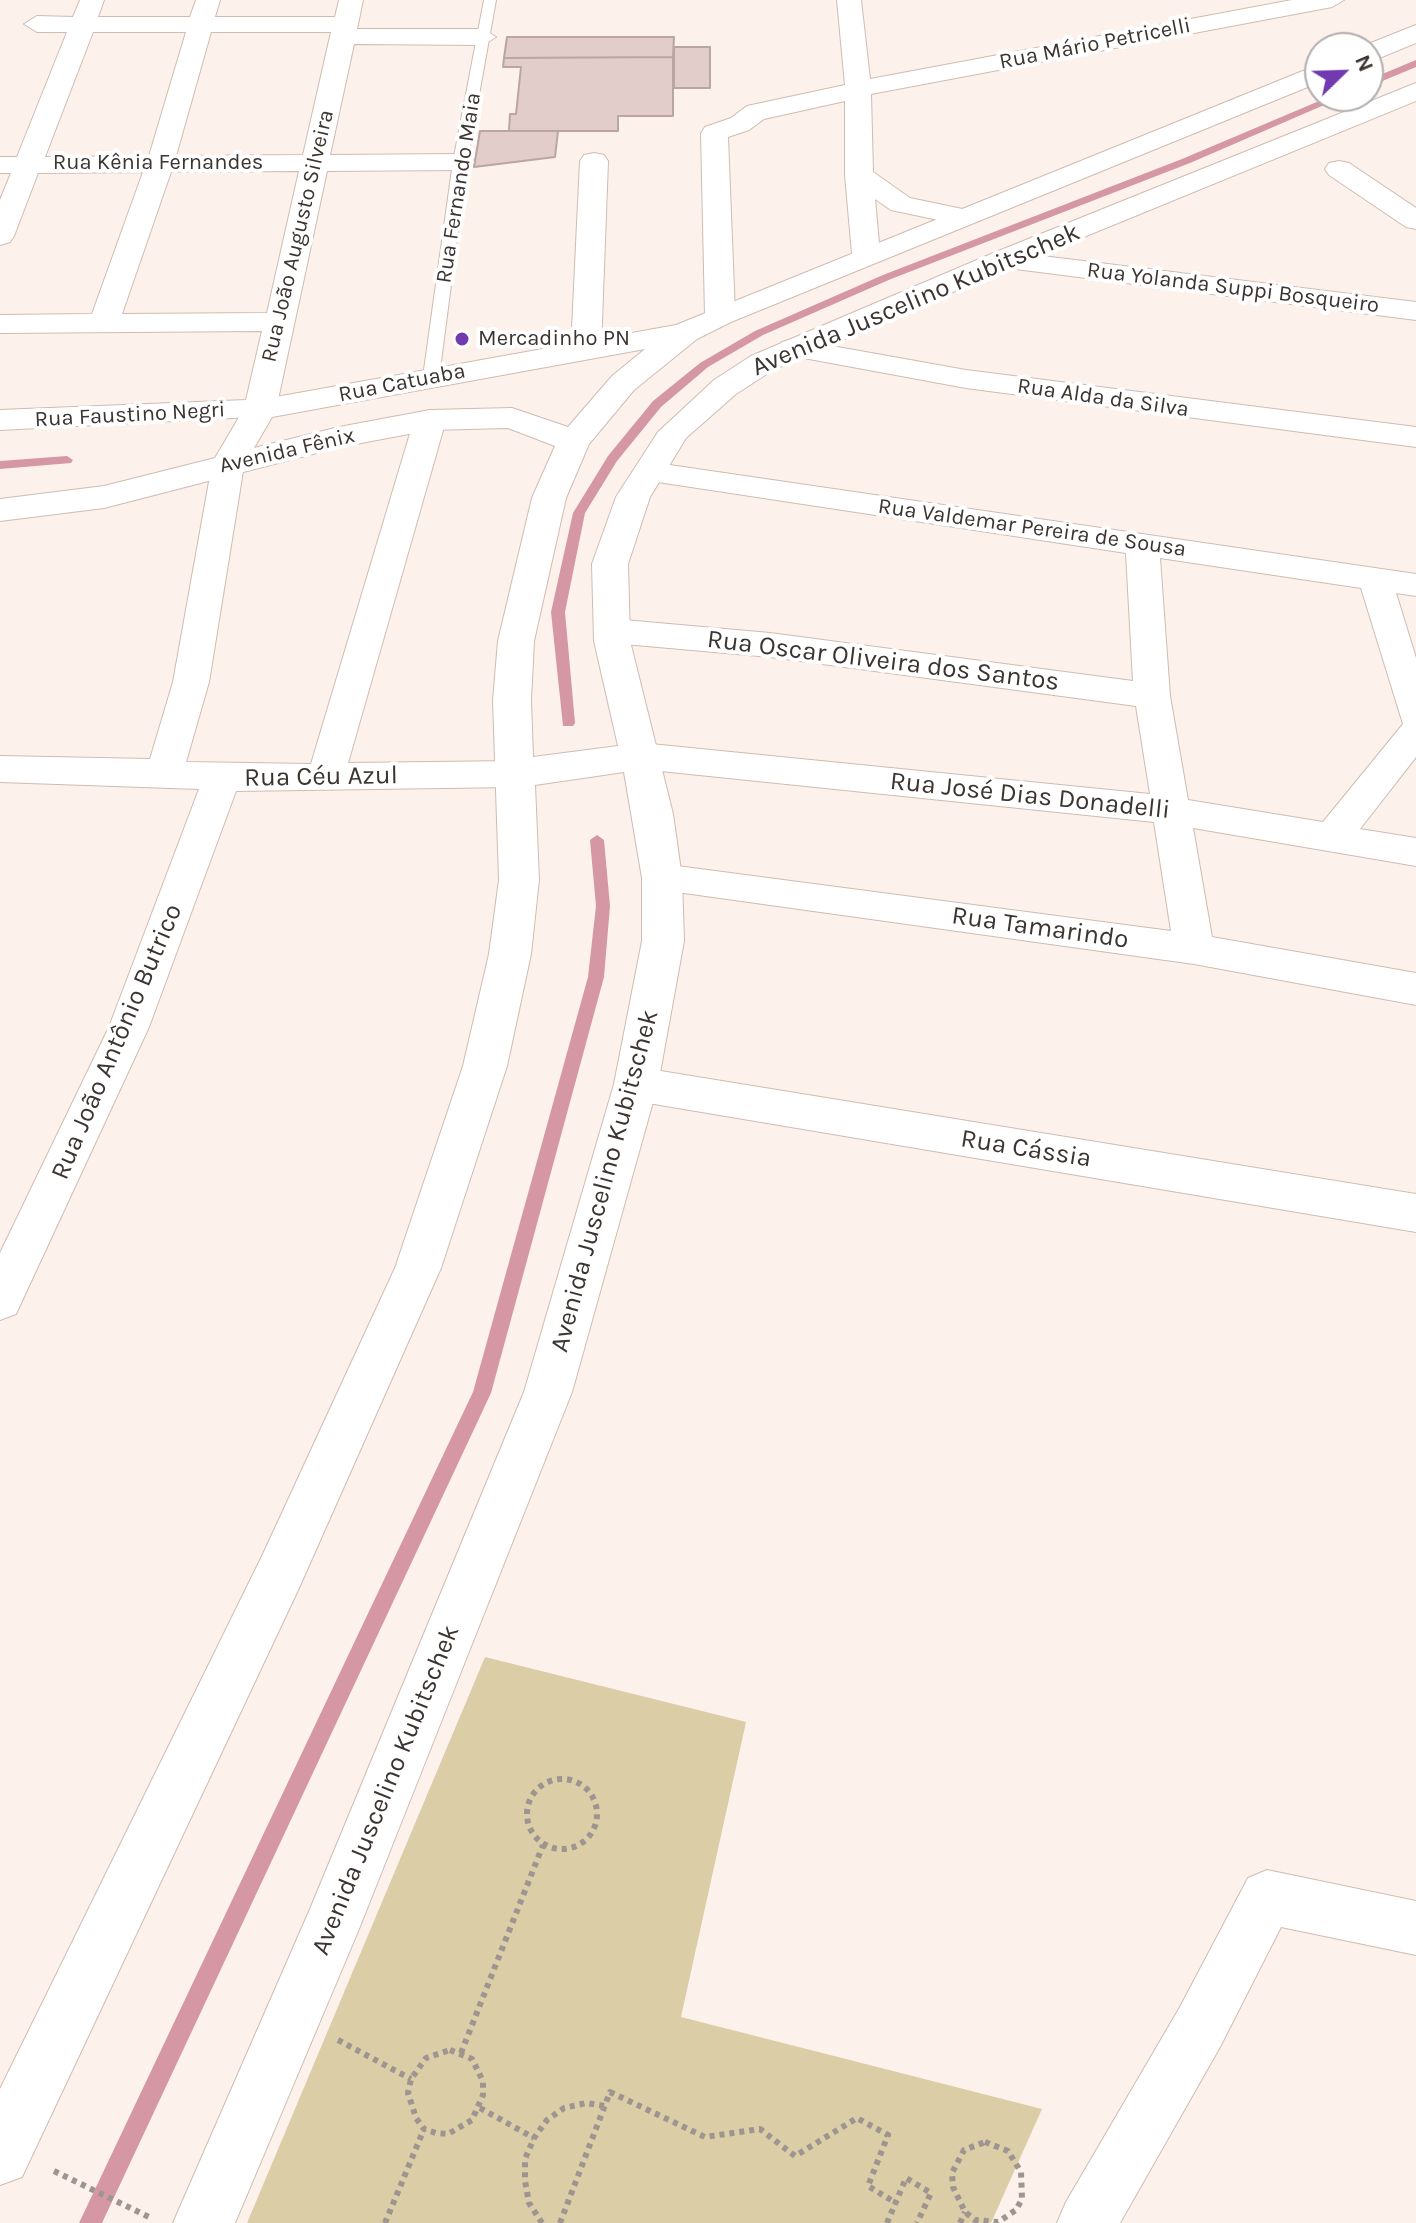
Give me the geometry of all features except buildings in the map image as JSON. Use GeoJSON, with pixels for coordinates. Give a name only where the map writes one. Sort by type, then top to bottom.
{"type":"FeatureCollection","features":[{"type":"Feature","properties":{"kind":"street"},"geometry":{"type":"LineString","coordinates":[[849,0],[858,89],[859,175],[866,254]]}},
{"type":"Feature","properties":{"kind":"street","name":"Rua Mário Petricelli"},"geometry":{"type":"LineString","coordinates":[[720,315],[714,133],[740,124],[756,112],[809,103],[858,89],[1332,0]]}},
{"type":"Feature","properties":{"kind":"street"},"geometry":{"type":"LineString","coordinates":[[37,24],[86,12],[205,13],[346,20],[483,37]]}},
{"type":"Feature","properties":{"kind":"street"},"geometry":{"type":"LineString","coordinates":[[0,236],[86,12]]}},
{"type":"Feature","properties":{"kind":"street"},"geometry":{"type":"LineString","coordinates":[[104,323],[160,163],[205,13]]}},
{"type":"Feature","properties":{"kind":"street","name":"Rua João Augusto Silveira"},"geometry":{"type":"LineString","coordinates":[[228,465],[260,409],[346,20]]}},
{"type":"Feature","properties":{"kind":"street"},"geometry":{"type":"LineString","coordinates":[[1384,46],[1416,33]]}},
{"type":"Feature","properties":{"kind":"street"},"geometry":{"type":"LineString","coordinates":[[0,2155],[281,1571],[418,1268],[485,1066],[510,954],[519,880],[512,700],[523,599],[549,498],[574,441],[623,383],[686,332],[720,315],[1304,78]]}},
{"type":"Feature","properties":{"kind":"street","name":"Avenida Juscelino Kubitschek"},"geometry":{"type":"LineString","coordinates":[[204,2223],[293,2016],[548,1392],[636,1084],[663,941],[662,878],[641,756],[613,631],[610,564],[633,497],[674,432],[725,387],[793,348],[1416,91]]}},
{"type":"Feature","properties":{"kind":"street"},"geometry":{"type":"LineString","coordinates":[[586,349],[594,161]]}},
{"type":"Feature","properties":{"kind":"street","name":"Rua Kênia Fernandes"},"geometry":{"type":"LineString","coordinates":[[0,165],[460,162]]}},
{"type":"Feature","properties":{"kind":"street"},"geometry":{"type":"LineString","coordinates":[[1339,169],[1416,221]]}},
{"type":"Feature","properties":{"kind":"street"},"geometry":{"type":"LineString","coordinates":[[859,175],[901,204],[962,217]]}},
{"type":"Feature","properties":{"kind":"street","name":"Rua Yolanda Suppi Bosqueiro"},"geometry":{"type":"LineString","coordinates":[[1002,260],[1416,311]]}},
{"type":"Feature","properties":{"kind":"street"},"geometry":{"type":"LineString","coordinates":[[0,324],[277,322]]}},
{"type":"Feature","properties":{"kind":"street","name":"Rua Catuaba"},"geometry":{"type":"LineString","coordinates":[[260,409],[686,332]]}},
{"type":"Feature","properties":{"kind":"street","name":"Rua Alda da Silva"},"geometry":{"type":"LineString","coordinates":[[793,348],[966,379],[1416,437]]}},
{"type":"Feature","properties":{"kind":"street"},"geometry":{"type":"LineString","coordinates":[[503,418],[517,405],[522,390],[519,375],[507,363]]}},
{"type":"Feature","properties":{"kind":"street","name":"Rua Faustino Negri"},"geometry":{"type":"LineString","coordinates":[[0,420],[260,409]]}},
{"type":"Feature","properties":{"kind":"street","name":"Avenida Fênix"},"geometry":{"type":"LineString","coordinates":[[0,510],[104,497],[228,465],[430,420],[503,418],[547,429],[574,441]]}},
{"type":"Feature","properties":{"kind":"street"},"geometry":{"type":"LineString","coordinates":[[325,778],[430,420]]}},
{"type":"Feature","properties":{"kind":"street"},"geometry":{"type":"LineString","coordinates":[[164,773],[191,682],[228,465]]}},
{"type":"Feature","properties":{"kind":"street","name":"Rua Valdemar Pereira de Sousa"},"geometry":{"type":"LineString","coordinates":[[649,472],[1416,585]]}},
{"type":"Feature","properties":{"kind":"street"},"geometry":{"type":"LineString","coordinates":[[1142,544],[1152,696],[1194,949]]}},
{"type":"Feature","properties":{"kind":"street"},"geometry":{"type":"LineString","coordinates":[[1375,579],[1416,716]]}},
{"type":"Feature","properties":{"kind":"street","name":"Rua Oscar Oliveira dos Santos"},"geometry":{"type":"LineString","coordinates":[[613,631],[799,648],[1152,696]]}},
{"type":"Feature","properties":{"kind":"street"},"geometry":{"type":"LineString","coordinates":[[1331,839],[1416,732]]}},
{"type":"Feature","properties":{"kind":"street","name":"Rua Céu Azul"},"geometry":{"type":"LineString","coordinates":[[0,769],[164,773],[222,778],[325,778],[514,774],[641,756]]}},
{"type":"Feature","properties":{"kind":"street","name":"Rua José Dias Donadelli"},"geometry":{"type":"LineString","coordinates":[[641,756],[1169,810],[1416,852]]}},
{"type":"Feature","properties":{"kind":"street","name":"Rua João Antônio Butrico"},"geometry":{"type":"LineString","coordinates":[[0,1300],[129,1027],[222,778]]}},
{"type":"Feature","properties":{"kind":"street","name":"Rua Tamarindo"},"geometry":{"type":"LineString","coordinates":[[662,878],[1194,949],[1416,989]]}},
{"type":"Feature","properties":{"kind":"street","name":"Rua Cássia"},"geometry":{"type":"LineString","coordinates":[[636,1084],[1416,1213]]}},
{"type":"Feature","properties":{"kind":"street"},"geometry":{"type":"LineString","coordinates":[[1087,2223],[1200,2027],[1267,1897],[1416,1928]]}},
{"type":"Feature","properties":{"kind":"lane","name":"Rua Fernando Maia"},"geometry":{"type":"LineString","coordinates":[[431,377],[460,162],[490,0]]}},
{"type":"Feature","properties":{"kind":"path"},"geometry":{"type":"LineString","coordinates":[[564,1779],[575,1781],[592,1795],[596,1805],[593,1828],[578,1846],[566,1850],[543,1845],[530,1827],[529,1803],[543,1785],[564,1779]]}},
{"type":"Feature","properties":{"kind":"path"},"geometry":{"type":"LineString","coordinates":[[461,2053],[543,1845]]}},
{"type":"Feature","properties":{"kind":"path"},"geometry":{"type":"LineString","coordinates":[[293,2016],[411,2079]]}},
{"type":"Feature","properties":{"kind":"path"},"geometry":{"type":"LineString","coordinates":[[450,2050],[461,2053],[472,2059],[483,2081],[480,2108],[461,2129],[448,2134],[424,2129],[410,2107],[411,2079],[426,2058],[450,2050]]}},
{"type":"Feature","properties":{"kind":"path"},"geometry":{"type":"LineString","coordinates":[[560,2223],[610,2092],[705,2137],[760,2129],[795,2156],[857,2118],[888,2135],[868,2186],[896,2203]]}},
{"type":"Feature","properties":{"kind":"path"},"geometry":{"type":"LineString","coordinates":[[542,2223],[529,2203],[525,2181],[525,2159],[534,2138],[547,2120],[564,2108],[586,2103],[605,2106]]}},
{"type":"Feature","properties":{"kind":"path"},"geometry":{"type":"LineString","coordinates":[[480,2108],[534,2138]]}},
{"type":"Feature","properties":{"kind":"path"},"geometry":{"type":"LineString","coordinates":[[385,2223],[424,2129]]}},
{"type":"Feature","properties":{"kind":"path"},"geometry":{"type":"LineString","coordinates":[[973,2143],[997,2144],[1008,2151],[1021,2172],[1022,2199],[1008,2218],[986,2223],[965,2212],[953,2187],[957,2160],[973,2143]]}},
{"type":"Feature","properties":{"kind":"path"},"geometry":{"type":"LineString","coordinates":[[62,2175],[145,2215]]}},
{"type":"Feature","properties":{"kind":"path"},"geometry":{"type":"LineString","coordinates":[[887,2223],[906,2178],[931,2193],[917,2223]]}},
{"type":"Feature","properties":{"kind":"path"},"geometry":{"type":"LineString","coordinates":[[960,2223],[965,2212]]}},
{"type":"Feature","properties":{"kind":"shaded area"},"geometry":{"type":"Polygon","coordinates":[[[485,1657],[746,1722],[681,2017],[1042,2109],[991,2223],[247,2223],[485,1657]]]}},
{"type":"Feature","properties":{"kind":"waterway"},"geometry":{"type":"LineString","coordinates":[[1384,77],[1416,63]]}},
{"type":"Feature","properties":{"kind":"waterway"},"geometry":{"type":"LineString","coordinates":[[568,723],[558,612],[579,513],[612,459],[657,404],[704,365],[759,333],[887,277],[1186,161],[1304,111]]}},
{"type":"Feature","properties":{"kind":"waterway"},"geometry":{"type":"LineString","coordinates":[[0,465],[67,460]]}},
{"type":"Feature","properties":{"kind":"waterway"},"geometry":{"type":"LineString","coordinates":[[90,2223],[482,1393],[596,977],[603,906],[597,840]]}},
{"type":"Feature","properties":{"kind":"place","name":"Mercadinho PN"},"geometry":{"type":"Point","coordinates":[462,339]}}]}
